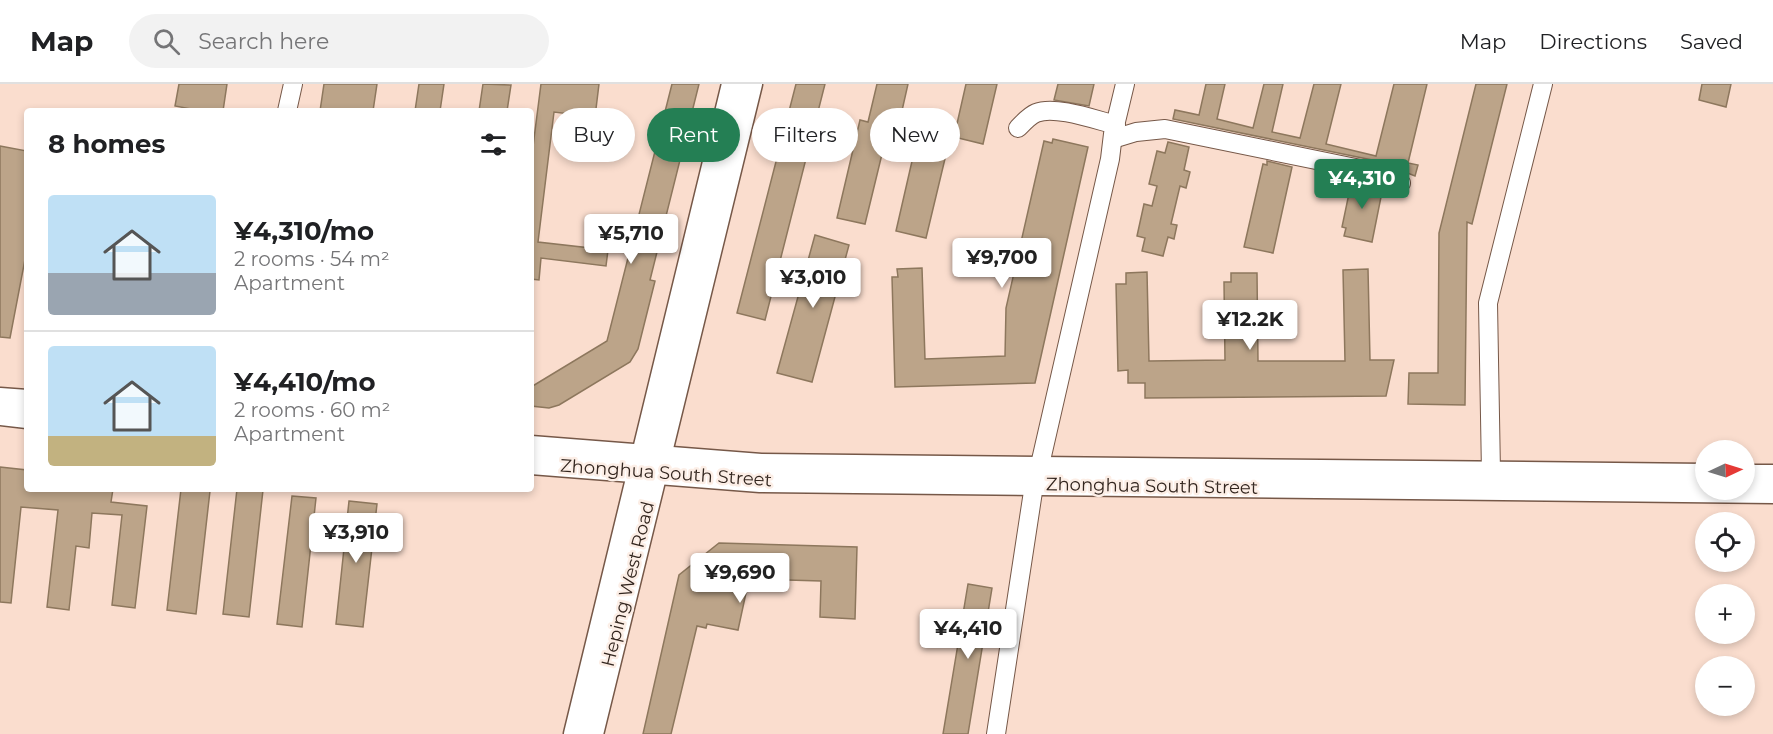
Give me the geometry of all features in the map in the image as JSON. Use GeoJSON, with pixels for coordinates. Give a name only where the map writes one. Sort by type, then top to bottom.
{"type":"FeatureCollection","features":[{"type":"Feature","properties":{"kind":"main road","name":"Heping West Road"},"geometry":{"type":"LineString","coordinates":[[592,734],[733,84]]}},
{"type":"Feature","properties":{"kind":"main road","name":"Heping West Road"},"geometry":{"type":"LineString","coordinates":[[574,734],[751,84]]}},
{"type":"Feature","properties":{"kind":"main road"},"geometry":{"type":"LineString","coordinates":[[0,399],[24,401]]}},
{"type":"Feature","properties":{"kind":"main road"},"geometry":{"type":"LineString","coordinates":[[0,414],[24,417]]}},
{"type":"Feature","properties":{"kind":"main road","name":"Zhonghua South Street"},"geometry":{"type":"LineString","coordinates":[[534,447],[760,481],[1491,473],[1695,475]]}},
{"type":"Feature","properties":{"kind":"main road","name":"Zhonghua South Street"},"geometry":{"type":"LineString","coordinates":[[534,463],[649,464]]}},
{"type":"Feature","properties":{"kind":"main road"},"geometry":{"type":"LineString","coordinates":[[1755,476],[1773,476]]}},
{"type":"Feature","properties":{"kind":"main road","name":"Zhonghua South Street"},"geometry":{"type":"LineString","coordinates":[[1036,477],[1773,492]]}},
{"type":"Feature","properties":{"kind":"street"},"geometry":{"type":"LineString","coordinates":[[288,108],[293,84]]}},
{"type":"Feature","properties":{"kind":"street"},"geometry":{"type":"LineString","coordinates":[[996,734],[1036,477],[1125,84]]}},
{"type":"Feature","properties":{"kind":"street"},"geometry":{"type":"LineString","coordinates":[[1491,473],[1488,303],[1543,84]]}},
{"type":"Feature","properties":{"kind":"street"},"geometry":{"type":"LineString","coordinates":[[1018,128],[1034,114],[1056,111],[1114,132],[1165,129],[1375,172],[1401,183]]}},
{"type":"Feature","properties":{"kind":"building"},"geometry":{"type":"Polygon","coordinates":[[[179,84],[227,84],[223,108],[175,106],[179,84]]]}},
{"type":"Feature","properties":{"kind":"building"},"geometry":{"type":"Polygon","coordinates":[[[324,84],[377,84],[373,108],[320,108],[324,84]]]}},
{"type":"Feature","properties":{"kind":"building"},"geometry":{"type":"Polygon","coordinates":[[[419,84],[444,84],[440,108],[415,108],[419,84]]]}},
{"type":"Feature","properties":{"kind":"building"},"geometry":{"type":"Polygon","coordinates":[[[483,84],[511,85],[507,108],[479,108],[483,84]]]}},
{"type":"Feature","properties":{"kind":"building"},"geometry":{"type":"Polygon","coordinates":[[[541,84],[599,84],[596,108],[552,108],[552,128],[538,242],[608,250],[606,266],[541,258],[539,280],[534,279],[534,139],[541,84]]]}},
{"type":"Feature","properties":{"kind":"building"},"geometry":{"type":"Polygon","coordinates":[[[672,84],[699,84],[693,108],[666,108],[672,84]]]}},
{"type":"Feature","properties":{"kind":"building"},"geometry":{"type":"Polygon","coordinates":[[[796,84],[825,84],[819,108],[790,108],[796,84]]]}},
{"type":"Feature","properties":{"kind":"building"},"geometry":{"type":"Polygon","coordinates":[[[877,84],[908,84],[903,108],[871,108],[877,84]]]}},
{"type":"Feature","properties":{"kind":"building"},"geometry":{"type":"Polygon","coordinates":[[[966,84],[997,84],[983,144],[960,138],[960,110],[966,84]]]}},
{"type":"Feature","properties":{"kind":"building"},"geometry":{"type":"Polygon","coordinates":[[[1058,84],[1094,84],[1089,106],[1054,100],[1058,84]]]}},
{"type":"Feature","properties":{"kind":"building"},"geometry":{"type":"Polygon","coordinates":[[[1206,84],[1225,84],[1217,119],[1253,128],[1264,84],[1283,84],[1272,132],[1300,138],[1314,84],[1341,84],[1326,144],[1376,156],[1394,84],[1427,84],[1408,163],[1418,165],[1415,176],[1377,161],[1173,119],[1175,110],[1199,115],[1206,84]]]}},
{"type":"Feature","properties":{"kind":"building"},"geometry":{"type":"Polygon","coordinates":[[[1476,84],[1507,84],[1472,224],[1467,222],[1465,405],[1408,404],[1409,373],[1438,373],[1439,233],[1476,84]]]}},
{"type":"Feature","properties":{"kind":"building"},"geometry":{"type":"Polygon","coordinates":[[[1702,84],[1731,84],[1726,107],[1699,100],[1702,84]]]}},
{"type":"Feature","properties":{"kind":"building"},"geometry":{"type":"Polygon","coordinates":[[[870,114],[870,162],[880,162],[865,224],[837,218],[850,162],[858,162],[860,120],[868,122],[870,114]]]}},
{"type":"Feature","properties":{"kind":"building"},"geometry":{"type":"Polygon","coordinates":[[[1053,139],[1088,147],[1035,383],[895,387],[892,277],[898,277],[897,269],[922,268],[925,359],[1005,356],[1006,308],[1044,141],[1052,143],[1053,139]]]}},
{"type":"Feature","properties":{"kind":"building"},"geometry":{"type":"Polygon","coordinates":[[[1168,142],[1189,147],[1184,170],[1190,172],[1186,188],[1180,186],[1171,224],[1177,225],[1174,239],[1168,237],[1163,256],[1142,251],[1145,238],[1137,236],[1144,204],[1152,206],[1157,186],[1149,184],[1157,151],[1165,153],[1168,142]]]}},
{"type":"Feature","properties":{"kind":"building"},"geometry":{"type":"Polygon","coordinates":[[[0,146],[24,150],[24,265],[10,338],[0,337],[0,146]]]}},
{"type":"Feature","properties":{"kind":"building"},"geometry":{"type":"Polygon","coordinates":[[[1267,161],[1292,167],[1273,253],[1244,247],[1263,164],[1267,165],[1267,161]]]}},
{"type":"Feature","properties":{"kind":"building"},"geometry":{"type":"Polygon","coordinates":[[[652,162],[680,162],[650,280],[655,281],[638,349],[630,362],[559,405],[549,408],[534,406],[534,385],[607,341],[652,162]]]}},
{"type":"Feature","properties":{"kind":"building"},"geometry":{"type":"Polygon","coordinates":[[[776,162],[805,162],[765,320],[737,313],[776,162]]]}},
{"type":"Feature","properties":{"kind":"building"},"geometry":{"type":"Polygon","coordinates":[[[912,162],[944,162],[926,238],[896,231],[912,162]]]}},
{"type":"Feature","properties":{"kind":"building"},"geometry":{"type":"Polygon","coordinates":[[[1352,179],[1383,187],[1372,242],[1344,236],[1346,228],[1342,227],[1352,179]]]}},
{"type":"Feature","properties":{"kind":"building"},"geometry":{"type":"Polygon","coordinates":[[[815,235],[849,245],[812,382],[777,373],[815,235]]]}},
{"type":"Feature","properties":{"kind":"building"},"geometry":{"type":"Polygon","coordinates":[[[1368,269],[1370,360],[1394,360],[1386,396],[1145,398],[1145,383],[1128,383],[1128,370],[1118,371],[1116,284],[1126,284],[1126,273],[1147,272],[1149,361],[1225,360],[1224,282],[1231,282],[1231,273],[1257,273],[1258,361],[1345,361],[1343,270],[1368,269]]]}},
{"type":"Feature","properties":{"kind":"building"},"geometry":{"type":"Polygon","coordinates":[[[0,467],[24,470],[24,492],[113,492],[111,502],[147,506],[135,608],[112,605],[122,515],[92,513],[89,548],[76,546],[69,610],[47,607],[58,510],[21,507],[11,603],[0,602],[0,467]]]}},
{"type":"Feature","properties":{"kind":"building"},"geometry":{"type":"Polygon","coordinates":[[[181,492],[210,492],[196,614],[167,610],[181,492]]]}},
{"type":"Feature","properties":{"kind":"building"},"geometry":{"type":"Polygon","coordinates":[[[237,492],[263,492],[249,617],[223,614],[237,492]]]}},
{"type":"Feature","properties":{"kind":"building"},"geometry":{"type":"Polygon","coordinates":[[[292,496],[316,498],[302,627],[277,624],[292,496]]]}},
{"type":"Feature","properties":{"kind":"building"},"geometry":{"type":"Polygon","coordinates":[[[349,501],[377,504],[363,627],[336,624],[349,501]]]}},
{"type":"Feature","properties":{"kind":"building"},"geometry":{"type":"Polygon","coordinates":[[[719,543],[857,547],[855,619],[820,617],[821,581],[749,579],[738,630],[707,624],[706,628],[697,626],[671,734],[643,734],[679,575],[719,543]]]}},
{"type":"Feature","properties":{"kind":"building"},"geometry":{"type":"Polygon","coordinates":[[[968,584],[992,588],[968,734],[943,734],[968,584]]]}}]}
